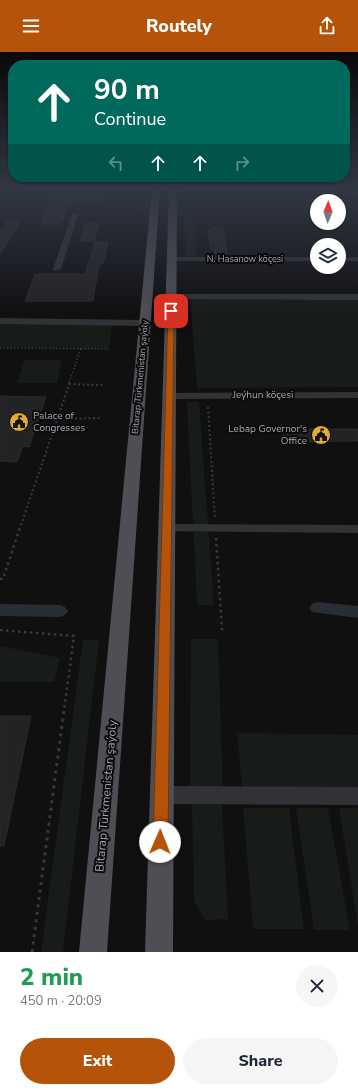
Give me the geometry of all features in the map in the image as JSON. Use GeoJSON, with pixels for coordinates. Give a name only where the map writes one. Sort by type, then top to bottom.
{"type":"FeatureCollection","features":[{"type":"Feature","properties":{"kind":"main road","name":"Bitarap Türkmenistan şaýoly"},"geometry":{"type":"LineString","coordinates":[[93,952],[152,231]]}},
{"type":"Feature","properties":{"kind":"main road"},"geometry":{"type":"LineString","coordinates":[[159,952],[165,563],[172,231]]}},
{"type":"Feature","properties":{"kind":"street"},"geometry":{"type":"LineString","coordinates":[[57,269],[70,231]]}},
{"type":"Feature","properties":{"kind":"street","name":"N. Hasanow köçesi"},"geometry":{"type":"LineString","coordinates":[[172,259],[310,259]]}},
{"type":"Feature","properties":{"kind":"street"},"geometry":{"type":"LineString","coordinates":[[346,259],[358,259]]}},
{"type":"Feature","properties":{"kind":"street"},"geometry":{"type":"LineString","coordinates":[[172,297],[358,297]]}},
{"type":"Feature","properties":{"kind":"street"},"geometry":{"type":"LineString","coordinates":[[0,321],[144,323]]}},
{"type":"Feature","properties":{"kind":"street","name":"Jeýhun köçesi"},"geometry":{"type":"LineString","coordinates":[[169,396],[358,395]]}},
{"type":"Feature","properties":{"kind":"street"},"geometry":{"type":"LineString","coordinates":[[166,528],[358,529]]}},
{"type":"Feature","properties":{"kind":"street"},"geometry":{"type":"LineString","coordinates":[[161,795],[358,796]]}},
{"type":"Feature","properties":{"kind":"path"},"geometry":{"type":"LineString","coordinates":[[0,348],[109,348]]}},
{"type":"Feature","properties":{"kind":"path"},"geometry":{"type":"LineString","coordinates":[[0,579],[3,579],[81,348]]}},
{"type":"Feature","properties":{"kind":"path"},"geometry":{"type":"LineString","coordinates":[[69,384],[104,385]]}},
{"type":"Feature","properties":{"kind":"path"},"geometry":{"type":"LineString","coordinates":[[57,418],[100,418]]}},
{"type":"Feature","properties":{"kind":"path"},"geometry":{"type":"LineString","coordinates":[[0,630],[74,636],[32,952]]}},
{"type":"Feature","properties":{"kind":"shaded area"},"geometry":{"type":"Polygon","coordinates":[[[185,231],[195,231],[197,257],[186,257],[185,231]]]}},
{"type":"Feature","properties":{"kind":"shaded area"},"geometry":{"type":"Polygon","coordinates":[[[190,299],[358,299],[358,387],[197,388],[190,299]]]}},
{"type":"Feature","properties":{"kind":"shaded area"},"geometry":{"type":"Polygon","coordinates":[[[0,323],[112,325],[109,349],[0,347],[0,323]]]}},
{"type":"Feature","properties":{"kind":"shaded area"},"geometry":{"type":"Polygon","coordinates":[[[24,360],[62,360],[57,383],[17,383],[24,360]]]}},
{"type":"Feature","properties":{"kind":"shaded area"},"geometry":{"type":"Polygon","coordinates":[[[187,402],[199,402],[214,605],[197,605],[187,402]]]}},
{"type":"Feature","properties":{"kind":"shaded area"},"geometry":{"type":"Polygon","coordinates":[[[191,639],[218,639],[223,789],[190,789],[191,639]]]}},
{"type":"Feature","properties":{"kind":"shaded area"},"geometry":{"type":"Polygon","coordinates":[[[83,640],[99,640],[63,952],[41,952],[83,640]]]}},
{"type":"Feature","properties":{"kind":"shaded area"},"geometry":{"type":"Polygon","coordinates":[[[0,646],[60,658],[54,682],[0,682],[0,646]]]}},
{"type":"Feature","properties":{"kind":"shaded area"},"geometry":{"type":"Polygon","coordinates":[[[236,733],[358,735],[358,791],[242,789],[238,740],[236,733]]]}},
{"type":"Feature","properties":{"kind":"shaded area"},"geometry":{"type":"Polygon","coordinates":[[[192,805],[222,805],[228,919],[205,920],[194,901],[192,805]]]}},
{"type":"Feature","properties":{"kind":"shaded area"},"geometry":{"type":"Polygon","coordinates":[[[243,808],[289,808],[304,929],[253,929],[243,808]]]}},
{"type":"Feature","properties":{"kind":"shaded area"},"geometry":{"type":"Polygon","coordinates":[[[296,808],[328,808],[350,930],[314,930],[296,808]]]}},
{"type":"Feature","properties":{"kind":"shaded area"},"geometry":{"type":"Polygon","coordinates":[[[339,808],[358,808],[358,926],[339,808]]]}},
{"type":"Feature","properties":{"kind":"building"},"geometry":{"type":"Polygon","coordinates":[[[0,231],[14,231],[0,255],[0,231]]]}},
{"type":"Feature","properties":{"kind":"building"},"geometry":{"type":"Polygon","coordinates":[[[83,231],[97,231],[94,241],[80,241],[83,231]]]}},
{"type":"Feature","properties":{"kind":"building"},"geometry":{"type":"Polygon","coordinates":[[[208,231],[223,231],[227,255],[215,255],[214,249],[211,249],[208,231]]]}},
{"type":"Feature","properties":{"kind":"building"},"geometry":{"type":"Polygon","coordinates":[[[95,242],[108,242],[103,264],[99,264],[93,301],[25,301],[35,274],[85,274],[95,242]]]}},
{"type":"Feature","properties":{"kind":"building","name":"Palace of Congresses"},"geometry":{"type":"Polygon","coordinates":[[[0,396],[46,397],[29,447],[23,446],[17,462],[0,461],[0,396]]]}},
{"type":"Feature","properties":{"kind":"building","name":"Lebap Governor's Office"},"geometry":{"type":"Polygon","coordinates":[[[282,429],[358,429],[358,441],[285,442],[282,429]]]}},
{"type":"Feature","properties":{"kind":"building"},"geometry":{"type":"Polygon","coordinates":[[[0,716],[31,716],[4,846],[0,846],[0,716]]]}},
{"type":"Feature","properties":{"kind":"waterway"},"geometry":{"type":"LineString","coordinates":[[317,608],[358,612]]}},
{"type":"Feature","properties":{"kind":"waterway"},"geometry":{"type":"LineString","coordinates":[[0,610],[60,611]]}},
{"type":"Feature","properties":{"kind":"place","name":"Palace of Congresses"},"geometry":{"type":"Point","coordinates":[19,422]}},
{"type":"Feature","properties":{"kind":"place","name":"Lebap Governor's Office"},"geometry":{"type":"Point","coordinates":[321,435]}},
{"type":"Feature","properties":{"kind":"route"},"geometry":{"type":"LineString","coordinates":[[160,842],[171,311]]}}]}
